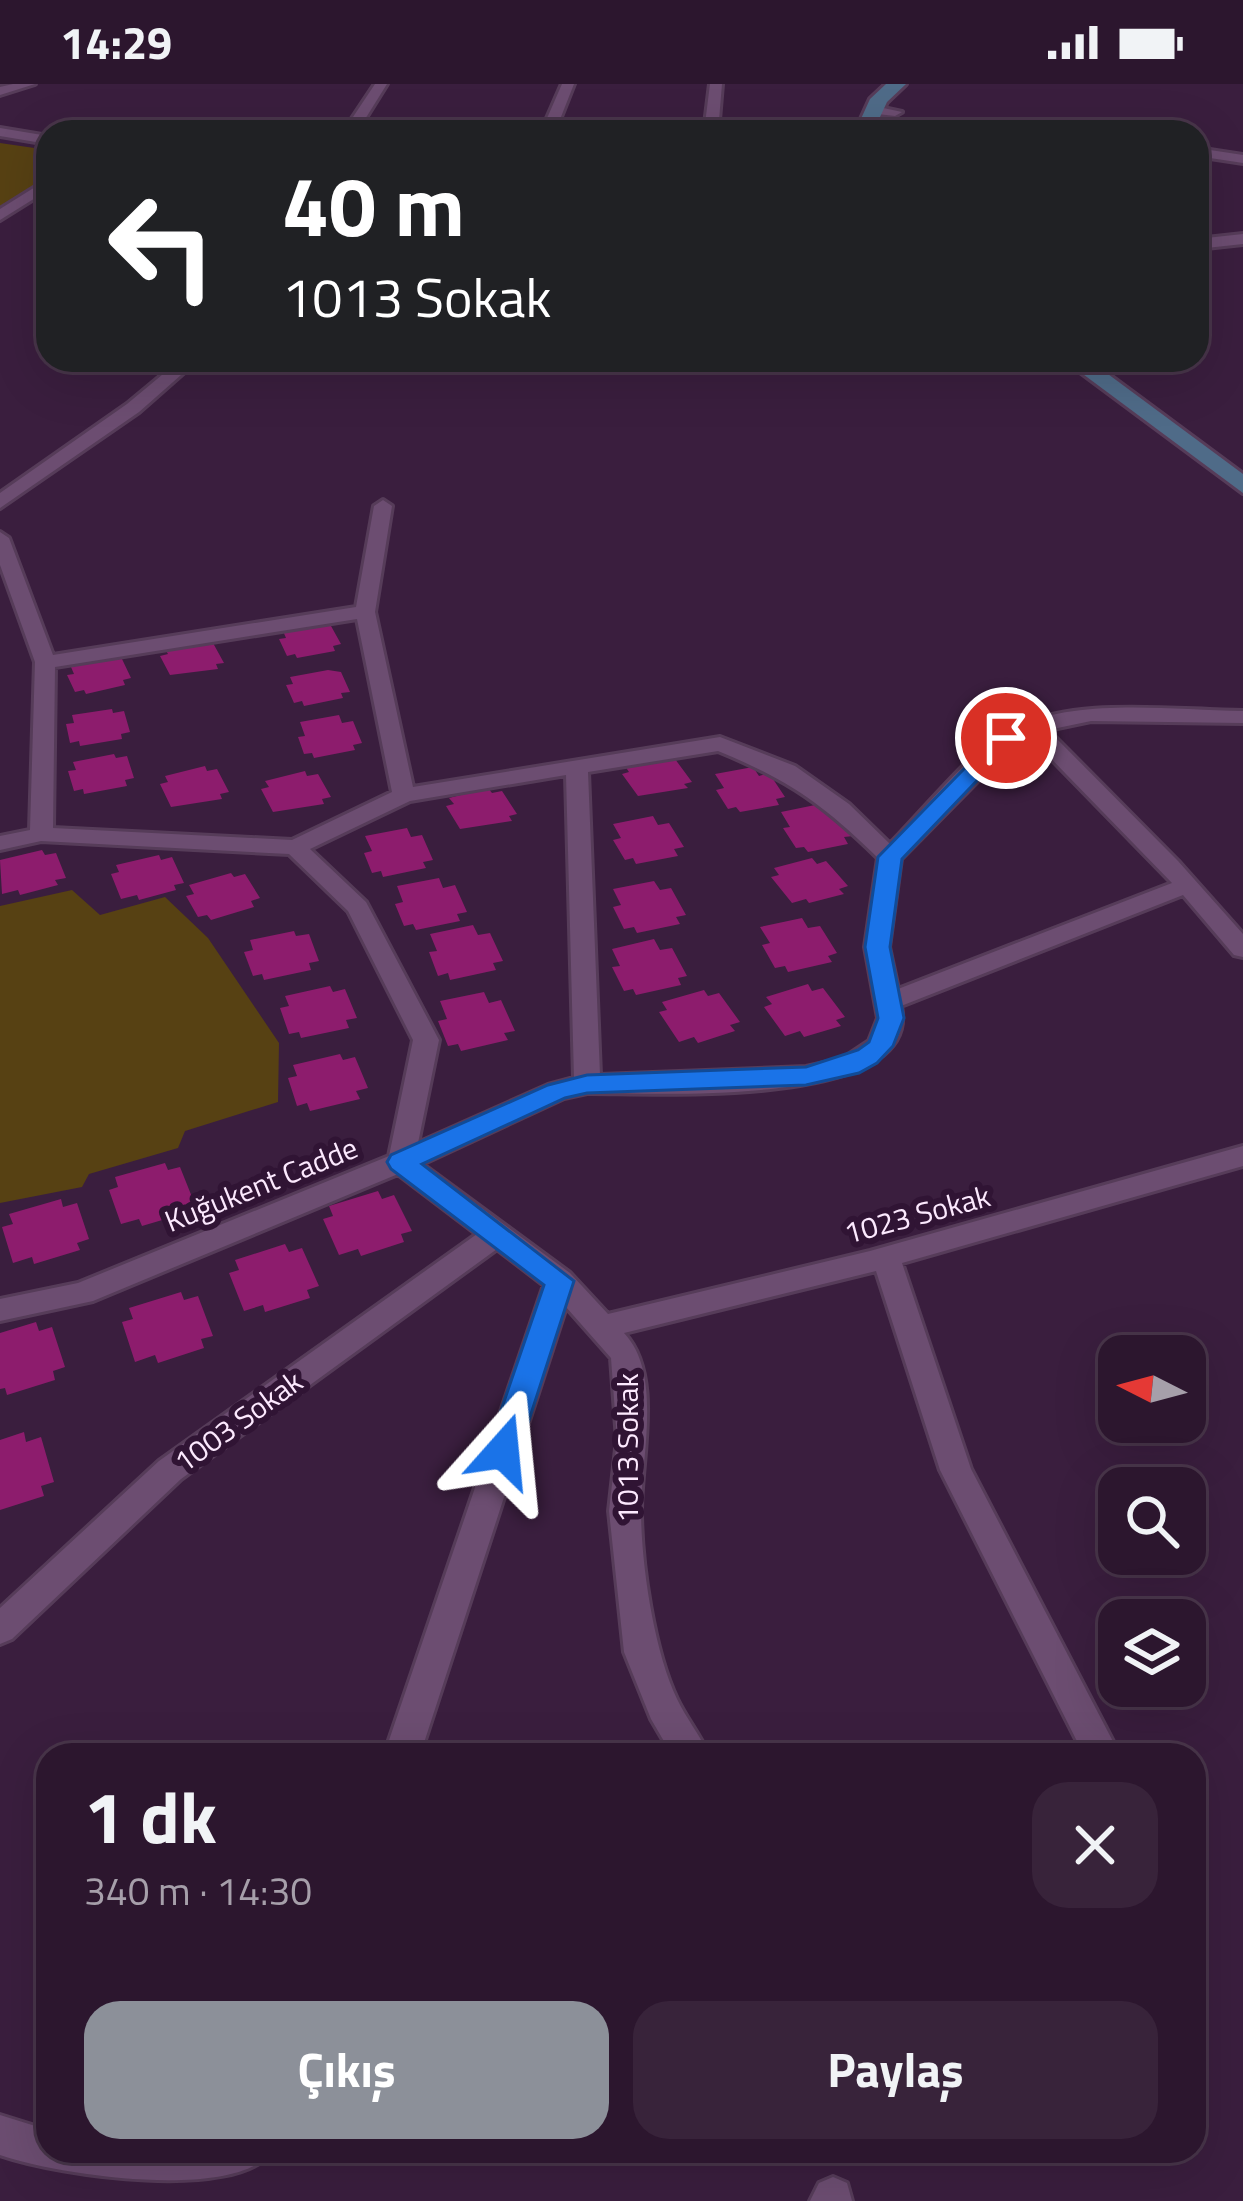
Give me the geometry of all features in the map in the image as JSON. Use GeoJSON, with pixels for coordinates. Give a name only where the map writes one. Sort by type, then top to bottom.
{"type":"FeatureCollection","features":[{"type":"Feature","properties":{"kind":"street"},"geometry":{"type":"LineString","coordinates":[[0,91],[29,84]]}},
{"type":"Feature","properties":{"kind":"street"},"geometry":{"type":"LineString","coordinates":[[358,120],[381,84]]}},
{"type":"Feature","properties":{"kind":"street"},"geometry":{"type":"LineString","coordinates":[[553,120],[568,84]]}},
{"type":"Feature","properties":{"kind":"street"},"geometry":{"type":"LineString","coordinates":[[712,120],[716,84]]}},
{"type":"Feature","properties":{"kind":"street"},"geometry":{"type":"LineString","coordinates":[[869,120],[897,84]]}},
{"type":"Feature","properties":{"kind":"street"},"geometry":{"type":"LineString","coordinates":[[891,120],[917,84]]}},
{"type":"Feature","properties":{"kind":"street"},"geometry":{"type":"LineString","coordinates":[[874,110],[895,112]]}},
{"type":"Feature","properties":{"kind":"street"},"geometry":{"type":"LineString","coordinates":[[0,132],[36,138]]}},
{"type":"Feature","properties":{"kind":"street"},"geometry":{"type":"LineString","coordinates":[[1209,154],[1243,159]]}},
{"type":"Feature","properties":{"kind":"street"},"geometry":{"type":"LineString","coordinates":[[0,216],[36,191]]}},
{"type":"Feature","properties":{"kind":"street"},"geometry":{"type":"LineString","coordinates":[[1209,243],[1243,239]]}},
{"type":"Feature","properties":{"kind":"street"},"geometry":{"type":"LineString","coordinates":[[0,502],[134,408],[176,372]]}},
{"type":"Feature","properties":{"kind":"street"},"geometry":{"type":"LineString","coordinates":[[1092,372],[1243,486]]}},
{"type":"Feature","properties":{"kind":"street"},"geometry":{"type":"LineString","coordinates":[[1118,372],[1243,465]]}},
{"type":"Feature","properties":{"kind":"street"},"geometry":{"type":"LineString","coordinates":[[383,506],[365,612],[404,795]]}},
{"type":"Feature","properties":{"kind":"street"},"geometry":{"type":"LineString","coordinates":[[0,538],[45,662],[41,834]]}},
{"type":"Feature","properties":{"kind":"street"},"geometry":{"type":"LineString","coordinates":[[45,662],[365,612]]}},
{"type":"Feature","properties":{"kind":"street"},"geometry":{"type":"LineString","coordinates":[[401,1162],[557,1091],[587,1084],[754,1080],[850,1066],[880,1046],[891,1018],[877,947],[890,857],[1006,738],[1032,726],[1091,715],[1243,717]]}},
{"type":"Feature","properties":{"kind":"street"},"geometry":{"type":"LineString","coordinates":[[1032,726],[1187,885],[1243,950]]}},
{"type":"Feature","properties":{"kind":"street"},"geometry":{"type":"LineString","coordinates":[[0,843],[41,834],[295,848],[404,795],[720,744],[787,771],[842,809],[890,857]]}},
{"type":"Feature","properties":{"kind":"street"},"geometry":{"type":"LineString","coordinates":[[577,767],[587,1084]]}},
{"type":"Feature","properties":{"kind":"street","name":"Kuğukent Cadde"},"geometry":{"type":"LineString","coordinates":[[0,1310],[83,1293],[401,1162],[426,1040],[358,907],[295,848]]}},
{"type":"Feature","properties":{"kind":"street"},"geometry":{"type":"LineString","coordinates":[[888,1002],[1187,885]]}},
{"type":"Feature","properties":{"kind":"street","name":"1023 Sokak"},"geometry":{"type":"LineString","coordinates":[[605,1326],[886,1257],[1243,1156]]}},
{"type":"Feature","properties":{"kind":"street","name":"1013 Sokak"},"geometry":{"type":"LineString","coordinates":[[401,1162],[560,1281],[626,1354],[632,1440],[625,1511],[641,1652],[663,1708],[684,1743]]}},
{"type":"Feature","properties":{"kind":"street","name":"1003 Sokak"},"geometry":{"type":"LineString","coordinates":[[0,1629],[170,1470],[496,1236]]}},
{"type":"Feature","properties":{"kind":"street"},"geometry":{"type":"LineString","coordinates":[[886,1257],[956,1470],[1096,1743]]}},
{"type":"Feature","properties":{"kind":"street"},"geometry":{"type":"LineString","coordinates":[[406,1743],[560,1281]]}},
{"type":"Feature","properties":{"kind":"street"},"geometry":{"type":"LineString","coordinates":[[0,2135],[36,2150]]}},
{"type":"Feature","properties":{"kind":"street"},"geometry":{"type":"LineString","coordinates":[[66,2163],[146,2197],[207,2188],[245,2163]]}},
{"type":"Feature","properties":{"kind":"shaded area"},"geometry":{"type":"Polygon","coordinates":[[[0,143],[36,148],[36,184],[0,208],[0,143]]]}},
{"type":"Feature","properties":{"kind":"shaded area"},"geometry":{"type":"Polygon","coordinates":[[[72,890],[100,915],[165,897],[208,938],[279,1043],[278,1102],[185,1131],[178,1148],[89,1174],[82,1187],[0,1203],[0,906],[72,890]]]}},
{"type":"Feature","properties":{"kind":"building"},"geometry":{"type":"Polygon","coordinates":[[[331,626],[341,644],[333,646],[335,651],[287,656],[279,639],[286,638],[283,631],[331,626]]]}},
{"type":"Feature","properties":{"kind":"building"},"geometry":{"type":"Polygon","coordinates":[[[213,643],[224,663],[216,664],[218,669],[170,675],[160,656],[168,654],[165,649],[213,643]]]}},
{"type":"Feature","properties":{"kind":"building"},"geometry":{"type":"Polygon","coordinates":[[[122,659],[131,678],[123,680],[125,685],[75,692],[67,675],[74,674],[71,667],[122,659]]]}},
{"type":"Feature","properties":{"kind":"building"},"geometry":{"type":"Polygon","coordinates":[[[341,672],[350,692],[341,693],[343,698],[304,706],[302,701],[294,703],[286,685],[293,684],[290,677],[341,672]]]}},
{"type":"Feature","properties":{"kind":"building"},"geometry":{"type":"Polygon","coordinates":[[[112,709],[113,713],[124,711],[130,732],[121,734],[122,739],[80,746],[79,741],[70,743],[66,724],[74,723],[72,715],[112,709]]]}},
{"type":"Feature","properties":{"kind":"building"},"geometry":{"type":"Polygon","coordinates":[[[339,715],[342,723],[353,721],[362,743],[353,745],[355,750],[314,758],[312,753],[304,754],[298,737],[305,736],[300,722],[339,715]]]}},
{"type":"Feature","properties":{"kind":"building"},"geometry":{"type":"Polygon","coordinates":[[[114,754],[116,758],[127,756],[134,778],[125,780],[127,786],[84,794],[83,789],[74,791],[68,771],[76,770],[73,762],[114,754]]]}},
{"type":"Feature","properties":{"kind":"building"},"geometry":{"type":"Polygon","coordinates":[[[662,757],[675,759],[692,782],[684,784],[688,788],[638,796],[622,774],[629,772],[625,766],[662,757]]]}},
{"type":"Feature","properties":{"kind":"building"},"geometry":{"type":"Polygon","coordinates":[[[205,766],[207,771],[217,769],[229,792],[220,794],[222,799],[171,807],[160,784],[168,782],[165,776],[205,766]]]}},
{"type":"Feature","properties":{"kind":"building"},"geometry":{"type":"Polygon","coordinates":[[[753,767],[759,776],[769,773],[785,797],[776,799],[779,805],[740,812],[736,807],[728,809],[716,790],[724,788],[715,774],[753,767]]]}},
{"type":"Feature","properties":{"kind":"building"},"geometry":{"type":"Polygon","coordinates":[[[305,771],[307,776],[318,774],[331,797],[322,799],[324,804],[273,812],[261,789],[269,787],[265,781],[305,771]]]}},
{"type":"Feature","properties":{"kind":"building"},"geometry":{"type":"Polygon","coordinates":[[[488,788],[492,793],[502,791],[517,814],[509,816],[512,821],[460,829],[446,806],[454,804],[449,798],[488,788]]]}},
{"type":"Feature","properties":{"kind":"building"},"geometry":{"type":"Polygon","coordinates":[[[820,804],[826,813],[837,811],[853,836],[844,837],[848,844],[808,852],[796,848],[783,828],[790,827],[781,812],[820,804]]]}},
{"type":"Feature","properties":{"kind":"building"},"geometry":{"type":"Polygon","coordinates":[[[653,816],[658,825],[669,823],[684,847],[674,849],[678,856],[636,864],[633,858],[625,860],[613,840],[621,838],[613,824],[653,816]]]}},
{"type":"Feature","properties":{"kind":"building"},"geometry":{"type":"Polygon","coordinates":[[[407,828],[411,837],[422,835],[433,860],[423,862],[426,868],[383,877],[381,871],[372,873],[364,853],[372,851],[365,836],[407,828]]]}},
{"type":"Feature","properties":{"kind":"building"},"geometry":{"type":"Polygon","coordinates":[[[42,850],[45,855],[56,853],[66,878],[55,880],[58,885],[20,895],[18,890],[2,894],[0,860],[42,850]]]}},
{"type":"Feature","properties":{"kind":"building"},"geometry":{"type":"Polygon","coordinates":[[[159,855],[161,860],[172,857],[184,883],[174,885],[176,890],[139,900],[137,895],[121,899],[111,874],[119,872],[116,865],[159,855]]]}},
{"type":"Feature","properties":{"kind":"building"},"geometry":{"type":"Polygon","coordinates":[[[812,858],[817,864],[826,861],[848,886],[839,889],[844,894],[792,903],[771,877],[779,875],[774,868],[812,858]]]}},
{"type":"Feature","properties":{"kind":"building"},"geometry":{"type":"Polygon","coordinates":[[[231,873],[234,877],[245,874],[260,898],[251,901],[254,907],[211,920],[207,915],[198,917],[186,896],[194,894],[189,885],[231,873]]]}},
{"type":"Feature","properties":{"kind":"building"},"geometry":{"type":"Polygon","coordinates":[[[439,878],[443,888],[455,885],[467,912],[457,914],[460,921],[416,930],[413,924],[404,926],[395,904],[403,902],[397,886],[439,878]]]}},
{"type":"Feature","properties":{"kind":"building"},"geometry":{"type":"Polygon","coordinates":[[[654,881],[660,890],[671,888],[686,915],[676,917],[680,924],[637,933],[634,927],[624,929],[613,907],[621,905],[613,889],[654,881]]]}},
{"type":"Feature","properties":{"kind":"building"},"geometry":{"type":"Polygon","coordinates":[[[802,918],[808,928],[820,926],[837,953],[828,956],[832,962],[788,972],[785,966],[775,968],[762,945],[770,943],[760,927],[802,918]]]}},
{"type":"Feature","properties":{"kind":"building"},"geometry":{"type":"Polygon","coordinates":[[[473,925],[478,935],[490,933],[503,961],[493,963],[496,970],[450,980],[448,973],[438,976],[429,952],[437,951],[430,934],[473,925]]]}},
{"type":"Feature","properties":{"kind":"building"},"geometry":{"type":"Polygon","coordinates":[[[294,931],[296,936],[309,934],[319,961],[309,963],[311,970],[264,980],[262,974],[253,976],[244,952],[253,950],[250,940],[294,931]]]}},
{"type":"Feature","properties":{"kind":"building"},"geometry":{"type":"Polygon","coordinates":[[[654,939],[660,950],[672,948],[687,976],[678,978],[681,985],[636,995],[633,989],[624,991],[612,967],[620,966],[612,949],[654,939]]]}},
{"type":"Feature","properties":{"kind":"building"},"geometry":{"type":"Polygon","coordinates":[[[808,984],[812,991],[823,988],[845,1017],[836,1020],[841,1026],[804,1037],[800,1031],[785,1036],[764,1007],[772,1004],[766,997],[808,984]]]}},
{"type":"Feature","properties":{"kind":"building"},"geometry":{"type":"Polygon","coordinates":[[[330,986],[333,992],[345,989],[357,1018],[346,1020],[349,1028],[301,1038],[299,1032],[289,1034],[280,1008],[289,1006],[285,996],[330,986]]]}},
{"type":"Feature","properties":{"kind":"building"},"geometry":{"type":"Polygon","coordinates":[[[704,990],[708,996],[719,993],[740,1022],[730,1025],[735,1031],[698,1043],[694,1037],[679,1042],[659,1012],[667,1010],[662,1002],[704,990]]]}},
{"type":"Feature","properties":{"kind":"building"},"geometry":{"type":"Polygon","coordinates":[[[484,992],[489,1003],[501,1000],[515,1031],[504,1033],[508,1040],[461,1051],[458,1044],[448,1046],[438,1021],[447,1019],[440,1001],[484,992]]]}},
{"type":"Feature","properties":{"kind":"building"},"geometry":{"type":"Polygon","coordinates":[[[340,1054],[343,1060],[355,1057],[368,1088],[356,1091],[360,1099],[310,1111],[307,1103],[297,1106],[288,1078],[297,1076],[293,1065],[340,1054]]]}},
{"type":"Feature","properties":{"kind":"building"},"geometry":{"type":"Polygon","coordinates":[[[165,1163],[168,1170],[180,1167],[194,1202],[183,1205],[186,1213],[142,1226],[139,1219],[121,1224],[109,1190],[118,1187],[115,1177],[165,1163]]]}},
{"type":"Feature","properties":{"kind":"building"},"geometry":{"type":"Polygon","coordinates":[[[378,1191],[382,1199],[394,1195],[412,1231],[401,1234],[404,1242],[361,1256],[358,1249],[339,1255],[323,1219],[333,1216],[329,1206],[378,1191]]]}},
{"type":"Feature","properties":{"kind":"building"},"geometry":{"type":"Polygon","coordinates":[[[61,1199],[63,1207],[77,1203],[89,1239],[77,1243],[80,1250],[34,1264],[32,1257],[13,1263],[2,1227],[13,1224],[9,1214],[61,1199]]]}},
{"type":"Feature","properties":{"kind":"building"},"geometry":{"type":"Polygon","coordinates":[[[285,1244],[289,1252],[302,1248],[319,1286],[307,1290],[310,1298],[265,1312],[263,1305],[244,1311],[229,1273],[239,1270],[235,1260],[285,1244]]]}},
{"type":"Feature","properties":{"kind":"building"},"geometry":{"type":"Polygon","coordinates":[[[181,1292],[184,1300],[198,1296],[213,1336],[201,1339],[204,1348],[158,1363],[155,1355],[135,1362],[122,1322],[133,1319],[129,1308],[181,1292]]]}},
{"type":"Feature","properties":{"kind":"building"},"geometry":{"type":"Polygon","coordinates":[[[36,1322],[39,1331],[52,1327],[65,1367],[53,1371],[55,1380],[7,1395],[5,1388],[0,1389],[0,1333],[36,1322]]]}},
{"type":"Feature","properties":{"kind":"building"},"geometry":{"type":"Polygon","coordinates":[[[24,1432],[26,1442],[41,1437],[54,1482],[41,1486],[44,1496],[0,1510],[0,1440],[24,1432]]]}},
{"type":"Feature","properties":{"kind":"route"},"geometry":{"type":"LineString","coordinates":[[503,1451],[560,1281],[401,1162],[557,1091],[587,1084],[806,1076],[868,1057],[880,1046],[891,1018],[877,947],[890,857],[1006,738]]}}]}
